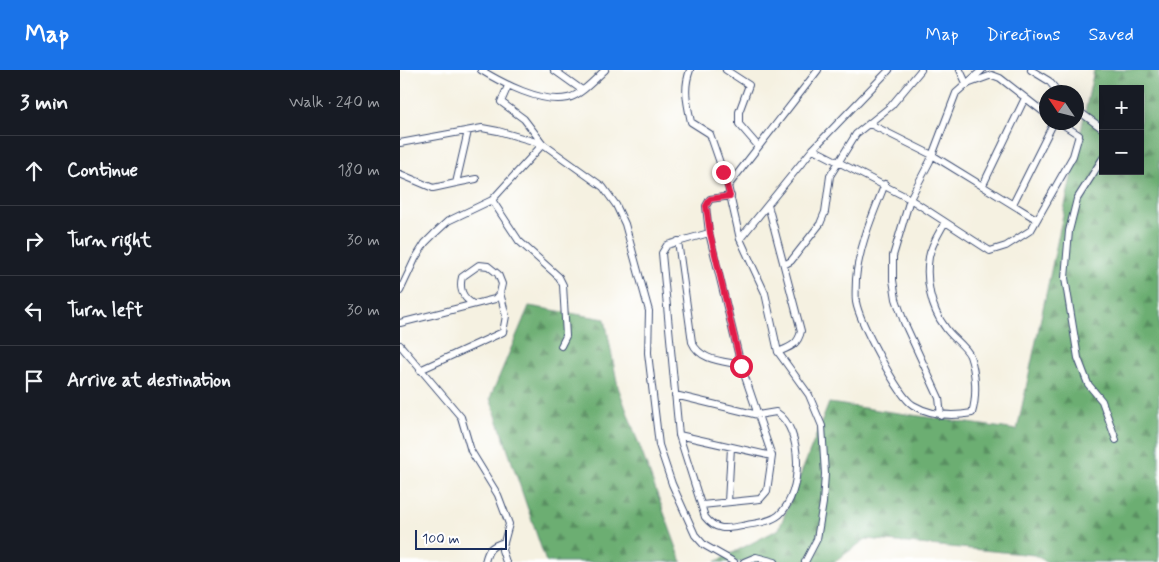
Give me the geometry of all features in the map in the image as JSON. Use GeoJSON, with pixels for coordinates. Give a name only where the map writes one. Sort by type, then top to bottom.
{"type":"FeatureCollection","features":[{"type":"Feature","properties":{"kind":"street"},"geometry":{"type":"LineString","coordinates":[[481,70],[508,86],[545,97],[561,98],[569,98],[582,90],[605,70]]}},
{"type":"Feature","properties":{"kind":"street"},"geometry":{"type":"LineString","coordinates":[[554,70],[582,90]]}},
{"type":"Feature","properties":{"kind":"street"},"geometry":{"type":"LineString","coordinates":[[690,70],[686,82],[686,99],[692,122],[710,134],[728,186],[740,240],[764,293],[778,352],[809,395],[822,426],[825,474],[817,539],[805,562]]}},
{"type":"Feature","properties":{"kind":"street"},"geometry":{"type":"LineString","coordinates":[[726,70],[749,85],[739,112],[739,124],[758,146]]}},
{"type":"Feature","properties":{"kind":"street"},"geometry":{"type":"LineString","coordinates":[[728,186],[818,70]]}},
{"type":"Feature","properties":{"kind":"street"},"geometry":{"type":"LineString","coordinates":[[740,240],[813,149],[889,70]]}},
{"type":"Feature","properties":{"kind":"street"},"geometry":{"type":"LineString","coordinates":[[784,265],[791,261],[820,224],[825,212],[830,176],[856,134],[891,106],[921,70]]}},
{"type":"Feature","properties":{"kind":"street"},"geometry":{"type":"LineString","coordinates":[[960,70],[967,85]]}},
{"type":"Feature","properties":{"kind":"street"},"geometry":{"type":"LineString","coordinates":[[941,416],[939,398],[904,322],[893,280],[896,242],[910,199],[926,172],[956,93],[982,70]]}},
{"type":"Feature","properties":{"kind":"street"},"geometry":{"type":"LineString","coordinates":[[1031,70],[1052,85]]}},
{"type":"Feature","properties":{"kind":"street"},"geometry":{"type":"LineString","coordinates":[[967,85],[992,75],[1000,78],[1039,109]]}},
{"type":"Feature","properties":{"kind":"street"},"geometry":{"type":"LineString","coordinates":[[508,86],[500,102],[524,119],[544,144],[603,187],[616,205],[624,224],[649,311],[648,353],[659,445],[672,484],[695,535],[704,545],[734,562]]}},
{"type":"Feature","properties":{"kind":"street"},"geometry":{"type":"LineString","coordinates":[[982,185],[1025,98]]}},
{"type":"Feature","properties":{"kind":"street"},"geometry":{"type":"LineString","coordinates":[[1084,116],[1099,126]]}},
{"type":"Feature","properties":{"kind":"street"},"geometry":{"type":"LineString","coordinates":[[870,124],[932,155],[1036,219]]}},
{"type":"Feature","properties":{"kind":"street"},"geometry":{"type":"LineString","coordinates":[[400,143],[482,128],[544,144]]}},
{"type":"Feature","properties":{"kind":"street"},"geometry":{"type":"LineString","coordinates":[[1013,204],[1050,130]]}},
{"type":"Feature","properties":{"kind":"street"},"geometry":{"type":"LineString","coordinates":[[813,149],[884,184],[990,251],[1006,246],[1031,230],[1073,156],[1079,135],[1071,130]]}},
{"type":"Feature","properties":{"kind":"street"},"geometry":{"type":"LineString","coordinates":[[456,183],[468,131]]}},
{"type":"Feature","properties":{"kind":"street"},"geometry":{"type":"LineString","coordinates":[[400,291],[415,259],[434,234],[448,221],[492,200],[544,144]]}},
{"type":"Feature","properties":{"kind":"street"},"geometry":{"type":"LineString","coordinates":[[1099,164],[1077,199],[1069,232],[1065,278],[1078,358],[1088,384],[1102,401],[1116,440]]}},
{"type":"Feature","properties":{"kind":"street"},"geometry":{"type":"LineString","coordinates":[[400,174],[433,188],[476,179]]}},
{"type":"Feature","properties":{"kind":"street"},"geometry":{"type":"LineString","coordinates":[[884,184],[864,238],[856,278],[856,303],[869,334],[899,391],[912,404],[941,416],[972,413],[975,403],[974,374],[969,355],[943,326],[931,294],[929,258],[945,222]]}},
{"type":"Feature","properties":{"kind":"street"},"geometry":{"type":"LineString","coordinates":[[702,505],[760,500],[767,491],[772,456],[741,366],[710,233],[706,206],[710,199],[730,196]]}},
{"type":"Feature","properties":{"kind":"street"},"geometry":{"type":"LineString","coordinates":[[492,200],[519,241],[559,276],[563,285],[566,336],[561,346]]}},
{"type":"Feature","properties":{"kind":"street"},"geometry":{"type":"LineString","coordinates":[[768,205],[801,331],[799,340],[794,346],[778,352]]}},
{"type":"Feature","properties":{"kind":"street"},"geometry":{"type":"LineString","coordinates":[[675,395],[758,415],[776,412],[784,417],[798,453],[793,488],[786,506],[778,516],[768,520],[720,529],[711,524],[705,517],[680,435],[675,395],[662,253],[667,245],[710,233]]}},
{"type":"Feature","properties":{"kind":"street"},"geometry":{"type":"LineString","coordinates":[[678,241],[695,349],[701,355],[741,366]]}},
{"type":"Feature","properties":{"kind":"street"},"geometry":{"type":"LineString","coordinates":[[420,370],[503,332],[506,316],[500,293],[502,284],[498,274],[488,266],[479,265],[462,277],[460,286],[466,300],[473,304]]}},
{"type":"Feature","properties":{"kind":"street"},"geometry":{"type":"LineString","coordinates":[[400,323],[495,299],[500,293]]}},
{"type":"Feature","properties":{"kind":"street"},"geometry":{"type":"LineString","coordinates":[[400,345],[461,417],[471,451],[498,495],[509,524],[502,550],[506,562]]}},
{"type":"Feature","properties":{"kind":"street"},"geometry":{"type":"LineString","coordinates":[[680,435],[772,456]]}},
{"type":"Feature","properties":{"kind":"street"},"geometry":{"type":"LineString","coordinates":[[728,502],[731,447]]}},
{"type":"Feature","properties":{"kind":"street"},"geometry":{"type":"LineString","coordinates":[[485,562],[488,551],[493,545],[504,542]]}},
{"type":"Feature","properties":{"kind":"street"},"geometry":{"type":"LineString","coordinates":[[744,562],[756,558],[775,562]]}},
{"type":"Feature","properties":{"kind":"green space"},"geometry":{"type":"Polygon","coordinates":[[[1094,70],[1159,70],[1159,562],[1047,562],[1034,555],[866,539],[834,562],[715,562],[779,529],[829,403],[1017,430],[1081,130],[1084,130],[1084,117],[1094,70]]]}},
{"type":"Feature","properties":{"kind":"green space"},"geometry":{"type":"Polygon","coordinates":[[[529,306],[605,319],[618,387],[682,562],[546,562],[490,398],[529,306]]]}},
{"type":"Feature","properties":{"kind":"route"},"geometry":{"type":"LineString","coordinates":[[723,172],[730,196],[710,199],[706,206],[710,233],[741,366]]}}]}
